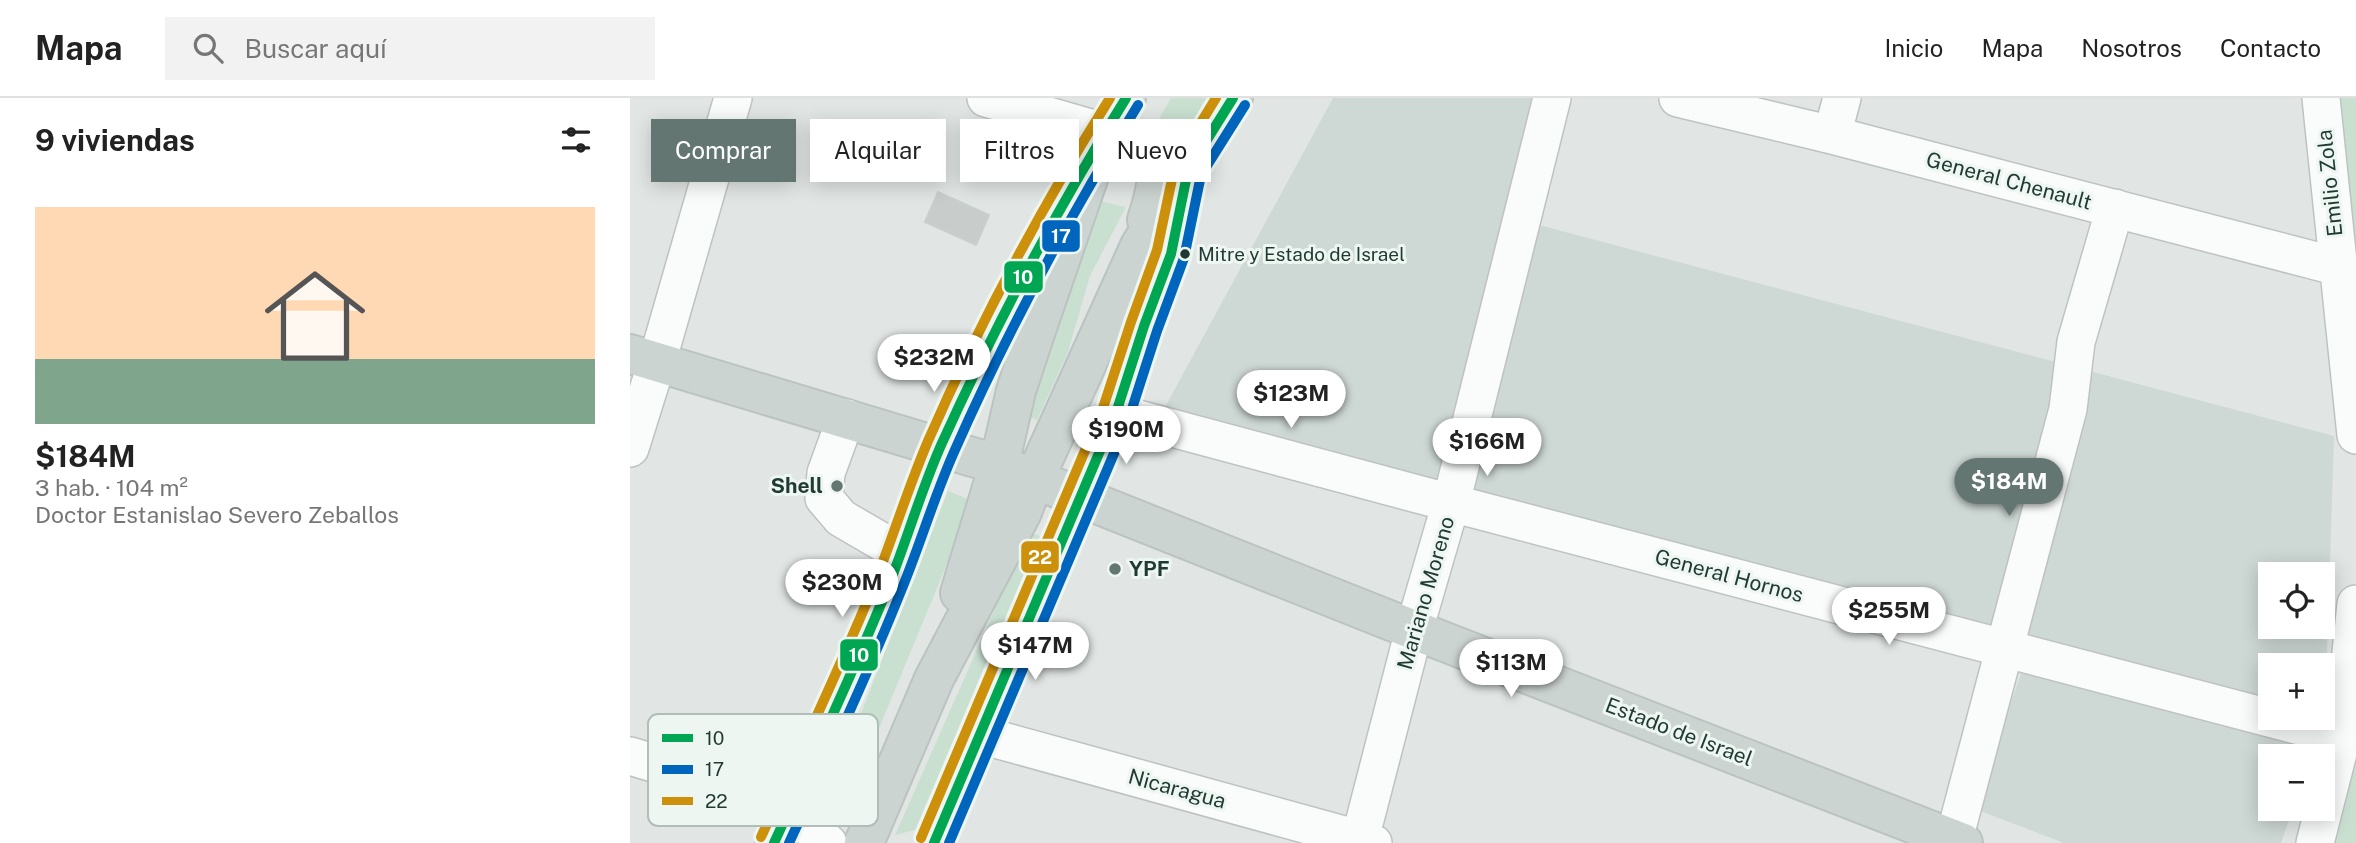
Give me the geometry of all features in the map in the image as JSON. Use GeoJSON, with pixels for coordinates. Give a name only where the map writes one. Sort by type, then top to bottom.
{"type":"FeatureCollection","features":[{"type":"Feature","properties":{"kind":"main road"},"geometry":{"type":"LineString","coordinates":[[1112,119],[1126,98]]}},
{"type":"Feature","properties":{"kind":"main road"},"geometry":{"type":"LineString","coordinates":[[1211,133],[1233,98]]}},
{"type":"Feature","properties":{"kind":"main road"},"geometry":{"type":"LineString","coordinates":[[934,678],[999,465],[1016,391],[1093,164]]}},
{"type":"Feature","properties":{"kind":"main road"},"geometry":{"type":"LineString","coordinates":[[878,810],[934,678],[1022,512],[1140,246],[1156,193],[1156,182]]}},
{"type":"Feature","properties":{"kind":"main road"},"geometry":{"type":"LineString","coordinates":[[1140,246],[1180,182]]}},
{"type":"Feature","properties":{"kind":"main road","name":"Estado de Israel"},"geometry":{"type":"LineString","coordinates":[[644,358],[999,465],[1957,842]]}},
{"type":"Feature","properties":{"kind":"main road"},"geometry":{"type":"LineString","coordinates":[[864,843],[871,826]]}},
{"type":"Feature","properties":{"kind":"street"},"geometry":{"type":"LineString","coordinates":[[630,448],[644,358],[733,98]]}},
{"type":"Feature","properties":{"kind":"street"},"geometry":{"type":"LineString","coordinates":[[986,98],[1093,129]]}},
{"type":"Feature","properties":{"kind":"street","name":"Mariano Moreno"},"geometry":{"type":"LineString","coordinates":[[1364,842],[1414,630],[1451,503],[1552,98]]}},
{"type":"Feature","properties":{"kind":"street","name":"General Chenault"},"geometry":{"type":"LineString","coordinates":[[1678,98],[1832,135],[2339,267]]}},
{"type":"Feature","properties":{"kind":"street"},"geometry":{"type":"LineString","coordinates":[[1832,135],[1842,98]]}},
{"type":"Feature","properties":{"kind":"street","name":"Emilio Zola"},"geometry":{"type":"LineString","coordinates":[[2321,98],[2356,435]]}},
{"type":"Feature","properties":{"kind":"street"},"geometry":{"type":"LineString","coordinates":[[833,714],[901,553],[941,447],[1000,319],[1093,152]]}},
{"type":"Feature","properties":{"kind":"street"},"geometry":{"type":"LineString","coordinates":[[934,843],[1082,499],[1116,413],[1143,326],[1171,254],[1186,182]]}},
{"type":"Feature","properties":{"kind":"street"},"geometry":{"type":"LineString","coordinates":[[1957,842],[2004,647],[2068,409],[2077,342],[2115,208]]}},
{"type":"Feature","properties":{"kind":"street","name":"General Hornos"},"geometry":{"type":"LineString","coordinates":[[1116,413],[2342,737]]}},
{"type":"Feature","properties":{"kind":"street"},"geometry":{"type":"LineString","coordinates":[[846,418],[826,473],[824,498],[841,518],[901,553]]}},
{"type":"Feature","properties":{"kind":"street"},"geometry":{"type":"LineString","coordinates":[[2315,843],[2342,737],[2356,604]]}},
{"type":"Feature","properties":{"kind":"street","name":"Nicaragua"},"geometry":{"type":"LineString","coordinates":[[981,735],[1364,842]]}},
{"type":"Feature","properties":{"kind":"street"},"geometry":{"type":"LineString","coordinates":[[630,756],[648,761]]}},
{"type":"Feature","properties":{"kind":"street"},"geometry":{"type":"LineString","coordinates":[[774,843],[782,826]]}},
{"type":"Feature","properties":{"kind":"street"},"geometry":{"type":"LineString","coordinates":[[808,826],[828,843]]}},
{"type":"Feature","properties":{"kind":"shaded area"},"geometry":{"type":"Polygon","coordinates":[[[1333,98],[1545,98],[1524,221],[2334,436],[2330,562],[2258,562],[2258,639],[2327,639],[2327,653],[2258,653],[2258,730],[2320,730],[2315,744],[2258,744],[2258,821],[2289,821],[2281,843],[2064,843],[1975,809],[2033,638],[1158,420],[1333,98]]]}},
{"type":"Feature","properties":{"kind":"green space"},"geometry":{"type":"Polygon","coordinates":[[[1171,98],[1208,98],[1196,119],[1160,118],[1171,98]]]}},
{"type":"Feature","properties":{"kind":"green space"},"geometry":{"type":"Polygon","coordinates":[[[2336,98],[2356,98],[2356,278],[2336,98]]]}},
{"type":"Feature","properties":{"kind":"green space"},"geometry":{"type":"Polygon","coordinates":[[[1087,198],[1126,207],[1090,276],[1068,352],[1037,420],[1021,413],[1087,198]]]}},
{"type":"Feature","properties":{"kind":"green space"},"geometry":{"type":"Polygon","coordinates":[[[948,491],[973,501],[878,731],[878,714],[861,714],[948,491]]]}},
{"type":"Feature","properties":{"kind":"green space"},"geometry":{"type":"Polygon","coordinates":[[[1029,532],[1040,536],[915,830],[895,835],[1029,532]]]}},
{"type":"Feature","properties":{"kind":"green space"},"geometry":{"type":"Polygon","coordinates":[[[2356,745],[2356,843],[2332,843],[2356,745]]]}},
{"type":"Feature","properties":{"kind":"building"},"geometry":{"type":"Polygon","coordinates":[[[938,192],[989,215],[976,245],[925,222],[938,192]]]}},
{"type":"Feature","properties":{"kind":"transit line","name":"22"},"geometry":{"type":"LineString","coordinates":[[818,714],[861,617],[921,459],[948,397],[1013,266],[1110,98]]}},
{"type":"Feature","properties":{"kind":"transit line","name":"10"},"geometry":{"type":"LineString","coordinates":[[832,714],[875,619],[934,461],[963,399],[1052,225],[1126,98]]}},
{"type":"Feature","properties":{"kind":"transit line","name":"22"},"geometry":{"type":"LineString","coordinates":[[921,838],[1103,408],[1157,250],[1175,165],[1216,98]]}},
{"type":"Feature","properties":{"kind":"transit line","name":"10"},"geometry":{"type":"LineString","coordinates":[[934,843],[1116,413],[1171,254],[1188,170],[1233,98]]}},
{"type":"Feature","properties":{"kind":"transit line","name":"17"},"geometry":{"type":"LineString","coordinates":[[848,714],[908,574],[947,469],[974,407],[1040,276],[1138,105]]}},
{"type":"Feature","properties":{"kind":"transit line","name":"17"},"geometry":{"type":"LineString","coordinates":[[949,843],[1129,418],[1184,258],[1201,175],[1245,105]]}},
{"type":"Feature","properties":{"kind":"transit line","name":"22"},"geometry":{"type":"LineString","coordinates":[[761,837],[766,826]]}},
{"type":"Feature","properties":{"kind":"transit line","name":"10"},"geometry":{"type":"LineString","coordinates":[[774,843],[782,826]]}},
{"type":"Feature","properties":{"kind":"transit line","name":"17"},"geometry":{"type":"LineString","coordinates":[[789,843],[797,826]]}},
{"type":"Feature","properties":{"kind":"place","name":"Mitre y Estado de Israel"},"geometry":{"type":"Point","coordinates":[1185,254]}},
{"type":"Feature","properties":{"kind":"place","name":"Shell"},"geometry":{"type":"Point","coordinates":[837,486]}},
{"type":"Feature","properties":{"kind":"place","name":"YPF"},"geometry":{"type":"Point","coordinates":[1115,569]}}]}
